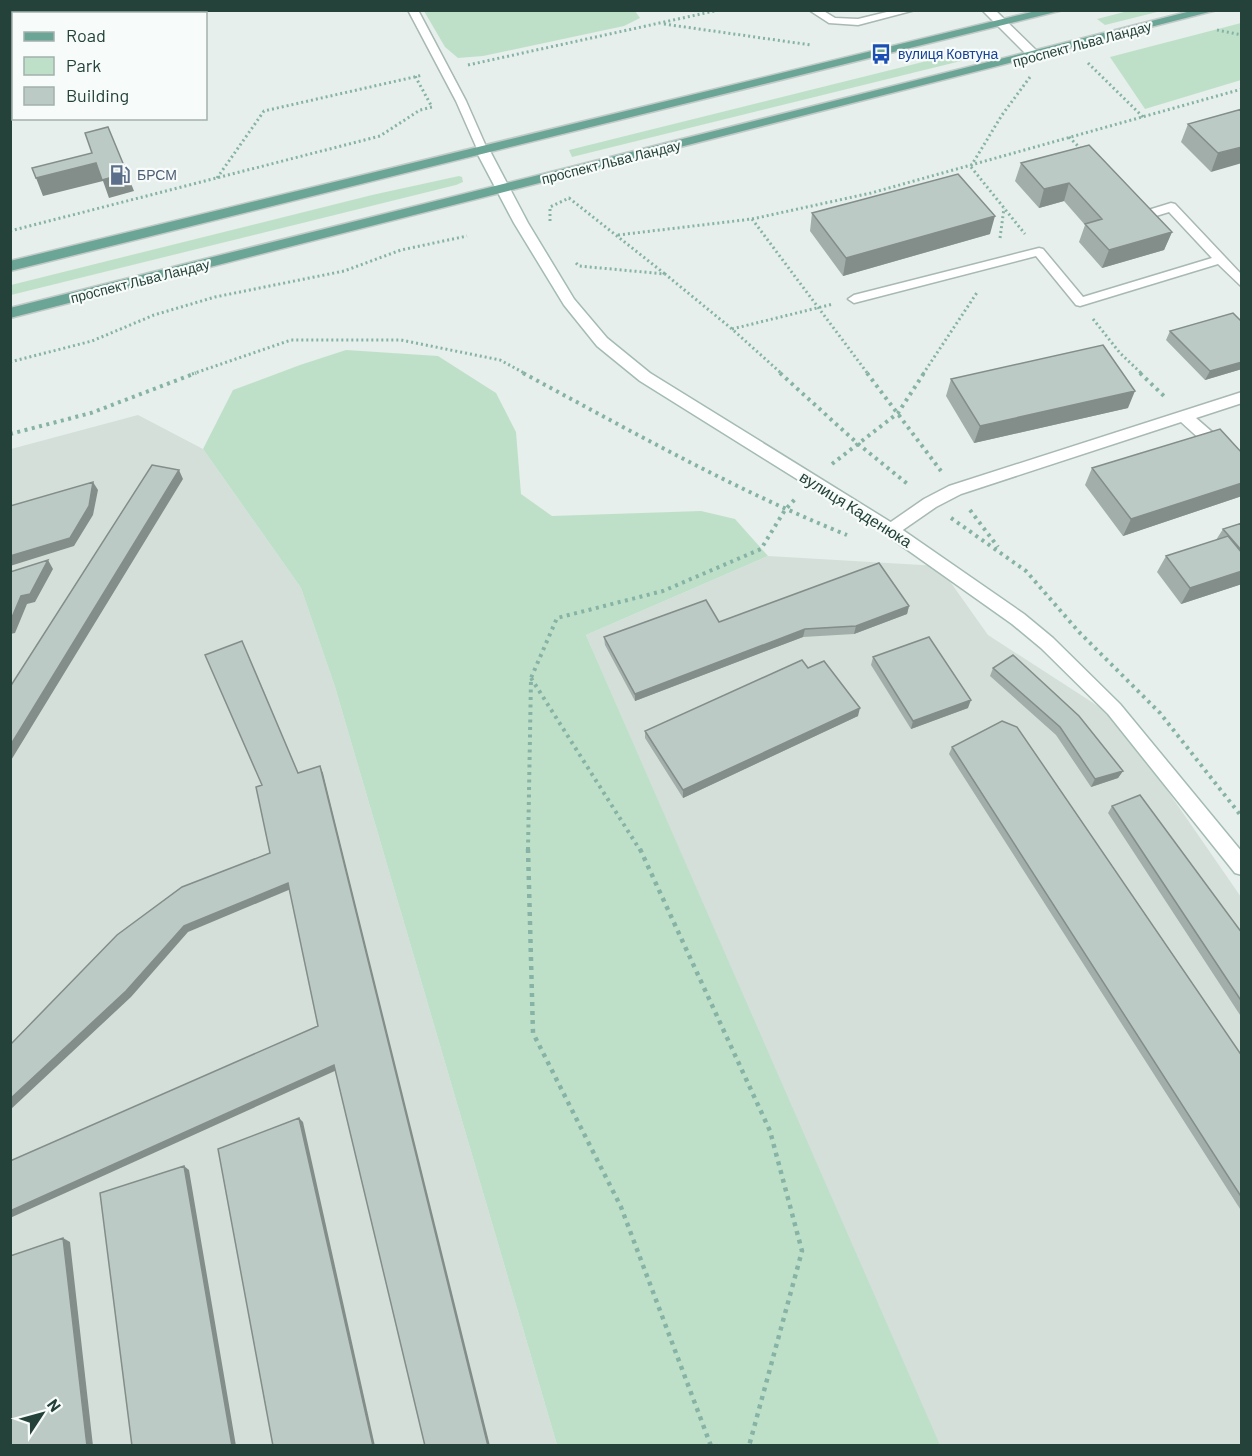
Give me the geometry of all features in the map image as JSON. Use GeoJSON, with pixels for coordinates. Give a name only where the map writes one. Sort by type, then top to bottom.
{"type":"FeatureCollection","features":[{"type":"Feature","properties":{"kind":"main road"},"geometry":{"type":"LineString","coordinates":[[11,265],[1057,10]]}},
{"type":"Feature","properties":{"kind":"main road","name":"проспект Льва Ландау"},"geometry":{"type":"LineString","coordinates":[[10,313],[1211,10]]}},
{"type":"Feature","properties":{"kind":"street"},"geometry":{"type":"LineString","coordinates":[[988,10],[1035,56]]}},
{"type":"Feature","properties":{"kind":"street","name":"вулиця Каденюка"},"geometry":{"type":"LineString","coordinates":[[483,151],[502,189],[569,302],[602,342],[645,377],[891,530],[1017,619],[1070,663],[1133,732],[1242,867]]}},
{"type":"Feature","properties":{"kind":"street"},"geometry":{"type":"LineString","coordinates":[[891,530],[930,503],[955,490],[1242,397]]}},
{"type":"Feature","properties":{"kind":"street"},"geometry":{"type":"LineString","coordinates":[[1184,416],[1242,468]]}},
{"type":"Feature","properties":{"kind":"lane"},"geometry":{"type":"LineString","coordinates":[[413,10],[446,70],[483,151]]}},
{"type":"Feature","properties":{"kind":"lane"},"geometry":{"type":"LineString","coordinates":[[814,10],[833,21],[858,21],[910,10]]}},
{"type":"Feature","properties":{"kind":"lane"},"geometry":{"type":"LineString","coordinates":[[1128,199],[1143,216],[1171,207],[1242,283]]}},
{"type":"Feature","properties":{"kind":"lane"},"geometry":{"type":"LineString","coordinates":[[854,299],[1039,252],[1080,302],[1219,260]]}},
{"type":"Feature","properties":{"kind":"path"},"geometry":{"type":"LineString","coordinates":[[218,178],[264,111],[719,10]]}},
{"type":"Feature","properties":{"kind":"path"},"geometry":{"type":"LineString","coordinates":[[661,24],[814,45]]}},
{"type":"Feature","properties":{"kind":"path"},"geometry":{"type":"LineString","coordinates":[[1078,65],[1088,63],[1143,117]]}},
{"type":"Feature","properties":{"kind":"path"},"geometry":{"type":"LineString","coordinates":[[971,167],[1002,115],[1029,78],[1039,75]]}},
{"type":"Feature","properties":{"kind":"path"},"geometry":{"type":"LineString","coordinates":[[10,231],[380,136],[420,110],[432,107],[415,76]]}},
{"type":"Feature","properties":{"kind":"path"},"geometry":{"type":"LineString","coordinates":[[617,235],[752,219],[872,193],[1242,89]]}},
{"type":"Feature","properties":{"kind":"path"},"geometry":{"type":"LineString","coordinates":[[1069,137],[1090,158]]}},
{"type":"Feature","properties":{"kind":"path"},"geometry":{"type":"LineString","coordinates":[[971,167],[1039,252]]}},
{"type":"Feature","properties":{"kind":"path"},"geometry":{"type":"LineString","coordinates":[[551,223],[548,214],[550,207],[569,198],[732,329],[857,443],[930,503],[1026,571],[1079,632],[1160,713],[1242,817]]}},
{"type":"Feature","properties":{"kind":"path"},"geometry":{"type":"LineString","coordinates":[[711,1446],[621,1207],[533,1033],[528,856],[531,678],[557,618],[663,591],[760,549],[785,510],[812,481],[857,443],[898,413],[997,262],[1004,208]]}},
{"type":"Feature","properties":{"kind":"path"},"geometry":{"type":"LineString","coordinates":[[752,219],[1002,552]]}},
{"type":"Feature","properties":{"kind":"path"},"geometry":{"type":"LineString","coordinates":[[10,362],[92,341],[154,315],[215,297],[344,271],[401,250],[467,236]]}},
{"type":"Feature","properties":{"kind":"path"},"geometry":{"type":"LineString","coordinates":[[573,258],[579,266],[666,274]]}},
{"type":"Feature","properties":{"kind":"path"},"geometry":{"type":"LineString","coordinates":[[732,329],[854,299]]}},
{"type":"Feature","properties":{"kind":"path"},"geometry":{"type":"LineString","coordinates":[[1080,302],[1120,353],[1184,416]]}},
{"type":"Feature","properties":{"kind":"path"},"geometry":{"type":"LineString","coordinates":[[10,434],[91,413],[195,373],[291,340],[400,340],[500,360],[715,477],[785,510],[856,538],[891,530]]}},
{"type":"Feature","properties":{"kind":"path"},"geometry":{"type":"LineString","coordinates":[[531,678],[638,845],[770,1131],[802,1251],[749,1446]]}},
{"type":"Feature","properties":{"kind":"shaded area"},"geometry":{"type":"Polygon","coordinates":[[[138,415],[203,449],[301,588],[335,687],[557,1445],[11,1446],[11,449],[138,415]]]}},
{"type":"Feature","properties":{"kind":"shaded area"},"geometry":{"type":"Polygon","coordinates":[[[768,556],[939,566],[988,635],[1118,719],[1241,897],[1241,1445],[938,1445],[586,635],[768,556]]]}},
{"type":"Feature","properties":{"kind":"green space"},"geometry":{"type":"Polygon","coordinates":[[[424,11],[635,11],[640,18],[624,26],[483,56],[458,58],[445,47],[424,11]]]}},
{"type":"Feature","properties":{"kind":"green space"},"geometry":{"type":"Polygon","coordinates":[[[1128,11],[1161,11],[1105,25],[1097,19],[1128,11]]]}},
{"type":"Feature","properties":{"kind":"green space"},"geometry":{"type":"Polygon","coordinates":[[[1241,23],[1241,80],[1145,109],[1110,57],[1241,23]]]}},
{"type":"Feature","properties":{"kind":"green space"},"geometry":{"type":"Polygon","coordinates":[[[963,52],[969,59],[572,157],[569,150],[963,52]]]}},
{"type":"Feature","properties":{"kind":"green space"},"geometry":{"type":"Polygon","coordinates":[[[462,177],[463,182],[456,185],[11,295],[11,285],[372,195],[462,177]]]}},
{"type":"Feature","properties":{"kind":"green space"},"geometry":{"type":"Polygon","coordinates":[[[346,350],[438,356],[496,393],[516,432],[521,494],[552,516],[701,511],[735,519],[768,556],[586,635],[940,1445],[557,1445],[335,687],[301,588],[203,449],[233,390],[346,350]]]}},
{"type":"Feature","properties":{"kind":"building"},"geometry":{"type":"Polygon","coordinates":[[[10,10],[116,10],[116,12],[12,12],[12,38],[10,38],[10,10]]]}},
{"type":"Feature","properties":{"kind":"building"},"geometry":{"type":"Polygon","coordinates":[[[1242,109],[1242,147],[1218,153],[1188,124],[1242,109]]]}},
{"type":"Feature","properties":{"kind":"building"},"geometry":{"type":"Polygon","coordinates":[[[108,127],[127,173],[102,180],[96,163],[36,178],[32,168],[92,153],[85,133],[108,127]]]}},
{"type":"Feature","properties":{"kind":"building"},"geometry":{"type":"Polygon","coordinates":[[[1089,145],[1172,232],[1109,250],[1085,224],[1102,219],[1069,183],[1044,189],[1021,163],[1089,145]]]}},
{"type":"Feature","properties":{"kind":"building"},"geometry":{"type":"Polygon","coordinates":[[[958,174],[995,216],[846,258],[812,213],[958,174]]]}},
{"type":"Feature","properties":{"kind":"building"},"geometry":{"type":"Polygon","coordinates":[[[1233,313],[1242,322],[1242,362],[1210,371],[1170,331],[1233,313]]]}},
{"type":"Feature","properties":{"kind":"building"},"geometry":{"type":"Polygon","coordinates":[[[1103,345],[1135,391],[980,426],[951,379],[1103,345]]]}},
{"type":"Feature","properties":{"kind":"building"},"geometry":{"type":"Polygon","coordinates":[[[1220,429],[1242,453],[1242,483],[1131,519],[1092,468],[1220,429]]]}},
{"type":"Feature","properties":{"kind":"building"},"geometry":{"type":"Polygon","coordinates":[[[152,465],[179,470],[10,746],[10,687],[152,465]]]}},
{"type":"Feature","properties":{"kind":"building"},"geometry":{"type":"Polygon","coordinates":[[[93,482],[89,506],[70,538],[10,556],[10,506],[93,482]]]}},
{"type":"Feature","properties":{"kind":"building"},"geometry":{"type":"Polygon","coordinates":[[[1242,523],[1242,551],[1223,529],[1242,523]]]}},
{"type":"Feature","properties":{"kind":"building"},"geometry":{"type":"Polygon","coordinates":[[[1228,536],[1242,553],[1242,571],[1190,588],[1166,556],[1228,536]]]}},
{"type":"Feature","properties":{"kind":"building"},"geometry":{"type":"Polygon","coordinates":[[[48,560],[30,594],[21,596],[10,622],[10,572],[48,560]]]}},
{"type":"Feature","properties":{"kind":"building"},"geometry":{"type":"Polygon","coordinates":[[[879,563],[909,606],[856,626],[805,629],[635,694],[604,637],[706,600],[719,622],[879,563]]]}},
{"type":"Feature","properties":{"kind":"building"},"geometry":{"type":"Polygon","coordinates":[[[929,637],[971,700],[913,721],[873,657],[929,637]]]}},
{"type":"Feature","properties":{"kind":"building"},"geometry":{"type":"Polygon","coordinates":[[[242,641],[298,773],[320,766],[488,1446],[425,1446],[334,1065],[10,1211],[10,1161],[318,1026],[288,883],[184,926],[126,991],[10,1099],[10,1045],[117,935],[182,887],[270,853],[256,787],[262,785],[205,655],[242,641]]]}},
{"type":"Feature","properties":{"kind":"building"},"geometry":{"type":"Polygon","coordinates":[[[1013,655],[1079,716],[1123,771],[1095,779],[1060,727],[993,668],[1013,655]]]}},
{"type":"Feature","properties":{"kind":"building"},"geometry":{"type":"Polygon","coordinates":[[[802,660],[808,668],[824,661],[860,708],[683,790],[645,731],[802,660]]]}},
{"type":"Feature","properties":{"kind":"building"},"geometry":{"type":"Polygon","coordinates":[[[1002,721],[1017,727],[1242,1056],[1242,1198],[952,747],[1002,721]]]}},
{"type":"Feature","properties":{"kind":"building"},"geometry":{"type":"Polygon","coordinates":[[[1140,795],[1242,933],[1242,1002],[1112,806],[1140,795]]]}},
{"type":"Feature","properties":{"kind":"building"},"geometry":{"type":"Polygon","coordinates":[[[299,1118],[373,1446],[273,1446],[218,1149],[299,1118]]]}},
{"type":"Feature","properties":{"kind":"building"},"geometry":{"type":"Polygon","coordinates":[[[184,1166],[232,1446],[132,1446],[100,1193],[184,1166]]]}},
{"type":"Feature","properties":{"kind":"building"},"geometry":{"type":"Polygon","coordinates":[[[63,1238],[87,1446],[10,1446],[10,1256],[63,1238]]]}},
{"type":"Feature","properties":{"kind":"place","name":"вулиця Ковтуна"},"geometry":{"type":"Point","coordinates":[881,54]}},
{"type":"Feature","properties":{"kind":"place","name":"БРСМ"},"geometry":{"type":"Point","coordinates":[120,175]}}]}
